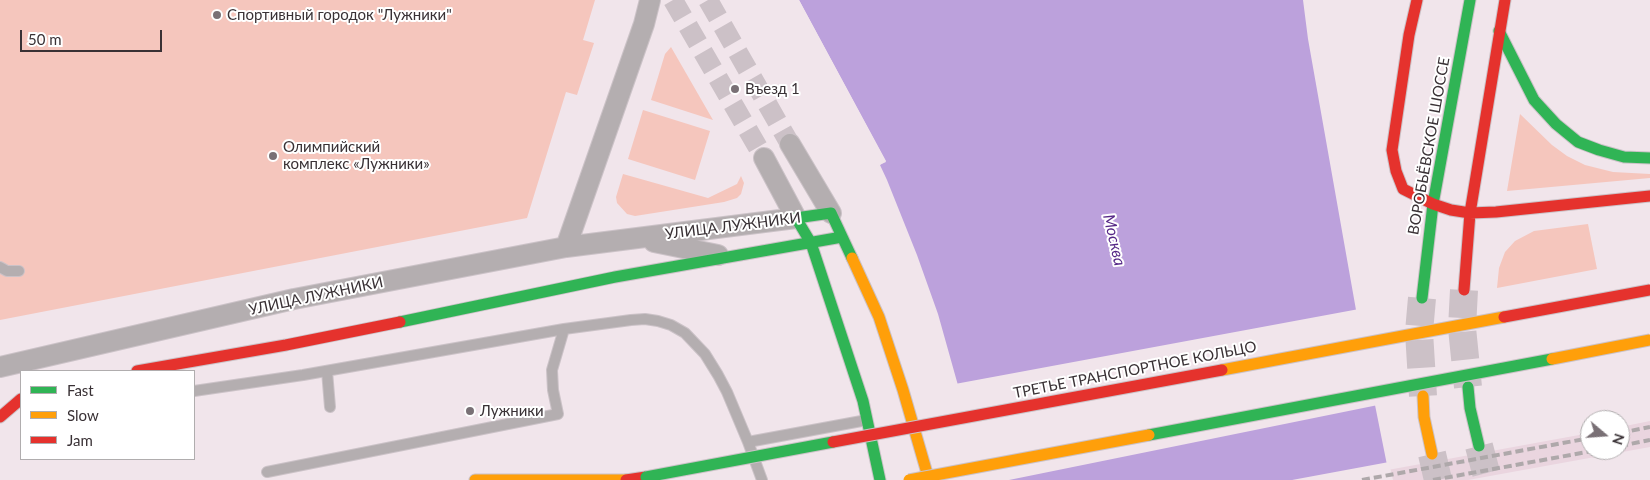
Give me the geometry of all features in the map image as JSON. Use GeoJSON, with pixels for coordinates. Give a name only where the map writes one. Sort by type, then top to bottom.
{"type":"FeatureCollection","features":[{"type":"Feature","properties":{"kind":"main road"},"geometry":{"type":"LineString","coordinates":[[1417,0],[1408,44],[1392,150],[1396,171],[1403,189],[1433,204],[1451,210],[1470,213],[1650,196]]}},
{"type":"Feature","properties":{"kind":"main road","name":"ВОРОБЬЁВСКОЕ ШОССЕ"},"geometry":{"type":"LineString","coordinates":[[1422,298],[1433,204],[1470,0]]}},
{"type":"Feature","properties":{"kind":"main road"},"geometry":{"type":"LineString","coordinates":[[1464,290],[1470,213],[1505,0]]}},
{"type":"Feature","properties":{"kind":"main road"},"geometry":{"type":"LineString","coordinates":[[1499,31],[1534,100],[1556,124],[1578,142],[1598,150],[1624,157],[1650,158]]}},
{"type":"Feature","properties":{"kind":"main road"},"geometry":{"type":"LineString","coordinates":[[831,213],[879,317],[903,390],[929,480]]}},
{"type":"Feature","properties":{"kind":"main road","name":"УЛИЦА ЛУЖНИКИ"},"geometry":{"type":"LineString","coordinates":[[796,218],[831,213]]}},
{"type":"Feature","properties":{"kind":"main road"},"geometry":{"type":"LineString","coordinates":[[796,218],[811,243],[863,401],[880,480]]}},
{"type":"Feature","properties":{"kind":"main road"},"geometry":{"type":"LineString","coordinates":[[143,370],[286,345],[615,277],[842,236]]}},
{"type":"Feature","properties":{"kind":"main road","name":"ТРЕТЬЕ ТРАНСПОРТНОЕ КОЛЬЦО"},"geometry":{"type":"LineString","coordinates":[[476,480],[627,480],[1650,290]]}},
{"type":"Feature","properties":{"kind":"main road"},"geometry":{"type":"LineString","coordinates":[[909,480],[1650,340]]}},
{"type":"Feature","properties":{"kind":"main road"},"geometry":{"type":"LineString","coordinates":[[1468,387],[1470,408],[1479,446]]}},
{"type":"Feature","properties":{"kind":"main road"},"geometry":{"type":"LineString","coordinates":[[1422,396],[1424,417],[1432,454]]}},
{"type":"Feature","properties":{"kind":"main road"},"geometry":{"type":"LineString","coordinates":[[0,417],[20,400]]}},
{"type":"Feature","properties":{"kind":"street"},"geometry":{"type":"LineString","coordinates":[[566,246],[644,24],[650,0]]}},
{"type":"Feature","properties":{"kind":"street"},"geometry":{"type":"LineString","coordinates":[[790,144],[831,213]]}},
{"type":"Feature","properties":{"kind":"street"},"geometry":{"type":"LineString","coordinates":[[764,158],[796,218]]}},
{"type":"Feature","properties":{"kind":"street","name":"УЛИЦА ЛУЖНИКИ"},"geometry":{"type":"LineString","coordinates":[[0,367],[294,299],[566,246],[796,218]]}},
{"type":"Feature","properties":{"kind":"street","name":"УЛИЦА ЛУЖНИКИ"},"geometry":{"type":"LineString","coordinates":[[635,238],[730,257]]}},
{"type":"Feature","properties":{"kind":"lane"},"geometry":{"type":"LineString","coordinates":[[0,267],[7,271],[19,271]]}},
{"type":"Feature","properties":{"kind":"lane"},"geometry":{"type":"LineString","coordinates":[[195,391],[327,371],[564,329],[645,319],[671,325],[685,333],[700,348],[718,375],[748,442],[762,480]]}},
{"type":"Feature","properties":{"kind":"lane"},"geometry":{"type":"LineString","coordinates":[[267,472],[558,414],[553,390],[552,370],[564,329]]}},
{"type":"Feature","properties":{"kind":"lane"},"geometry":{"type":"LineString","coordinates":[[327,371],[330,407]]}},
{"type":"Feature","properties":{"kind":"lane"},"geometry":{"type":"LineString","coordinates":[[748,442],[868,420]]}},
{"type":"Feature","properties":{"kind":"lane"},"geometry":{"type":"LineString","coordinates":[[336,447],[339,458]]}},
{"type":"Feature","properties":{"kind":"shaded area","name":"Олимпийский комплекс «Лужники»"},"geometry":{"type":"Polygon","coordinates":[[[0,0],[595,0],[583,40],[594,43],[577,95],[566,92],[527,218],[0,320],[0,0]]]}},
{"type":"Feature","properties":{"kind":"shaded area"},"geometry":{"type":"Polygon","coordinates":[[[671,47],[713,120],[651,100],[665,54],[671,47]]]}},
{"type":"Feature","properties":{"kind":"shaded area"},"geometry":{"type":"Polygon","coordinates":[[[643,110],[710,131],[695,180],[628,159],[643,110]]]}},
{"type":"Feature","properties":{"kind":"shaded area"},"geometry":{"type":"Polygon","coordinates":[[[1520,114],[1552,145],[1567,156],[1585,165],[1613,172],[1650,174],[1650,178],[1507,191],[1520,114]]]}},
{"type":"Feature","properties":{"kind":"shaded area"},"geometry":{"type":"Polygon","coordinates":[[[623,174],[708,198],[737,184],[741,176],[744,183],[741,194],[737,198],[724,202],[635,216],[627,214],[617,203],[616,197],[623,174]]]}},
{"type":"Feature","properties":{"kind":"shaded area"},"geometry":{"type":"Polygon","coordinates":[[[1588,224],[1597,269],[1497,288],[1499,268],[1505,252],[1515,241],[1534,231],[1588,224]]]}},
{"type":"Feature","properties":{"kind":"shaded area"},"geometry":{"type":"Polygon","coordinates":[[[1650,421],[1650,447],[1630,451],[1630,425],[1650,421]]]}},
{"type":"Feature","properties":{"kind":"shaded area"},"geometry":{"type":"Polygon","coordinates":[[[1580,435],[1580,460],[1468,480],[1333,480],[1580,435]]]}},
{"type":"Feature","properties":{"kind":"water","name":"Москва"},"geometry":{"type":"Polygon","coordinates":[[[799,0],[1303,0],[1308,39],[1356,310],[1390,480],[991,480],[971,394],[961,396],[938,314],[917,255],[880,165],[886,161],[799,0]]]}},
{"type":"Feature","properties":{"kind":"pier"},"geometry":{"type":"Polygon","coordinates":[[[797,0],[799,0],[886,162],[877,166],[882,161],[797,0]]]}},
{"type":"Feature","properties":{"kind":"pier"},"geometry":{"type":"Polygon","coordinates":[[[1359,309],[1378,405],[1009,480],[989,480],[969,396],[959,398],[955,384],[1359,309]]]}},
{"type":"Feature","properties":{"kind":"pier"},"geometry":{"type":"Polygon","coordinates":[[[1389,462],[1393,480],[1292,480],[1389,462]]]}},
{"type":"Feature","properties":{"kind":"tunnel"},"geometry":{"type":"LineString","coordinates":[[673,0],[764,158]]}},
{"type":"Feature","properties":{"kind":"tunnel"},"geometry":{"type":"LineString","coordinates":[[708,0],[790,144]]}},
{"type":"Feature","properties":{"kind":"tunnel"},"geometry":{"type":"LineString","coordinates":[[1464,290],[1462,328],[1468,387]]}},
{"type":"Feature","properties":{"kind":"tunnel"},"geometry":{"type":"LineString","coordinates":[[1422,298],[1419,332],[1423,396]]}},
{"type":"Feature","properties":{"kind":"tunnel"},"geometry":{"type":"LineString","coordinates":[[1479,446],[1488,480]]}},
{"type":"Feature","properties":{"kind":"tunnel"},"geometry":{"type":"LineString","coordinates":[[1432,454],[1438,480]]}},
{"type":"Feature","properties":{"kind":"railway"},"geometry":{"type":"LineString","coordinates":[[1630,431],[1650,427]]}},
{"type":"Feature","properties":{"kind":"railway"},"geometry":{"type":"LineString","coordinates":[[1362,480],[1580,440]]}},
{"type":"Feature","properties":{"kind":"railway"},"geometry":{"type":"LineString","coordinates":[[1630,444],[1650,440]]}},
{"type":"Feature","properties":{"kind":"railway"},"geometry":{"type":"LineString","coordinates":[[1433,480],[1580,453]]}},
{"type":"Feature","properties":{"kind":"traffic: fast"},"geometry":{"type":"LineString","coordinates":[[1422,298],[1433,204],[1470,0]]}},
{"type":"Feature","properties":{"kind":"traffic: fast"},"geometry":{"type":"LineString","coordinates":[[1499,31],[1534,100],[1556,124],[1578,142],[1599,150],[1624,157],[1650,158]]}},
{"type":"Feature","properties":{"kind":"traffic: fast"},"geometry":{"type":"LineString","coordinates":[[852,258],[831,213],[796,218],[811,243],[863,401],[880,480]]}},
{"type":"Feature","properties":{"kind":"traffic: fast"},"geometry":{"type":"LineString","coordinates":[[400,322],[615,277],[842,237]]}},
{"type":"Feature","properties":{"kind":"traffic: fast"},"geometry":{"type":"LineString","coordinates":[[1149,435],[1552,359]]}},
{"type":"Feature","properties":{"kind":"traffic: fast"},"geometry":{"type":"LineString","coordinates":[[1468,387],[1470,408],[1479,446]]}},
{"type":"Feature","properties":{"kind":"traffic: fast"},"geometry":{"type":"LineString","coordinates":[[646,477],[833,442]]}},
{"type":"Feature","properties":{"kind":"traffic: slow"},"geometry":{"type":"LineString","coordinates":[[852,258],[879,317],[903,390],[929,480]]}},
{"type":"Feature","properties":{"kind":"traffic: slow"},"geometry":{"type":"LineString","coordinates":[[1222,370],[1504,317]]}},
{"type":"Feature","properties":{"kind":"traffic: slow"},"geometry":{"type":"LineString","coordinates":[[1552,359],[1650,340]]}},
{"type":"Feature","properties":{"kind":"traffic: slow"},"geometry":{"type":"LineString","coordinates":[[1423,396],[1424,417],[1432,454]]}},
{"type":"Feature","properties":{"kind":"traffic: slow"},"geometry":{"type":"LineString","coordinates":[[909,480],[1149,435]]}},
{"type":"Feature","properties":{"kind":"traffic: slow"},"geometry":{"type":"LineString","coordinates":[[475,480],[628,480]]}},
{"type":"Feature","properties":{"kind":"traffic: jam"},"geometry":{"type":"LineString","coordinates":[[1417,0],[1409,35],[1392,150],[1396,171],[1403,189],[1433,204],[1451,210],[1470,213],[1650,196]]}},
{"type":"Feature","properties":{"kind":"traffic: jam"},"geometry":{"type":"LineString","coordinates":[[1464,290],[1470,213],[1505,0]]}},
{"type":"Feature","properties":{"kind":"traffic: jam"},"geometry":{"type":"LineString","coordinates":[[1504,317],[1650,290]]}},
{"type":"Feature","properties":{"kind":"traffic: jam"},"geometry":{"type":"LineString","coordinates":[[143,370],[286,345],[400,322]]}},
{"type":"Feature","properties":{"kind":"traffic: jam"},"geometry":{"type":"LineString","coordinates":[[833,442],[1222,370]]}},
{"type":"Feature","properties":{"kind":"traffic: jam"},"geometry":{"type":"LineString","coordinates":[[0,417],[20,400]]}},
{"type":"Feature","properties":{"kind":"traffic: jam"},"geometry":{"type":"LineString","coordinates":[[626,480],[646,477]]}},
{"type":"Feature","properties":{"kind":"place","name":"Спортивный городок \"Лужники\""},"geometry":{"type":"Point","coordinates":[217,15]}},
{"type":"Feature","properties":{"kind":"place","name":"Въезд 1"},"geometry":{"type":"Point","coordinates":[735,89]}},
{"type":"Feature","properties":{"kind":"place","name":"Олимпийский комплекс «Лужники»"},"geometry":{"type":"Point","coordinates":[273,156]}},
{"type":"Feature","properties":{"kind":"place","name":"Лужники"},"geometry":{"type":"Point","coordinates":[470,411]}}]}
